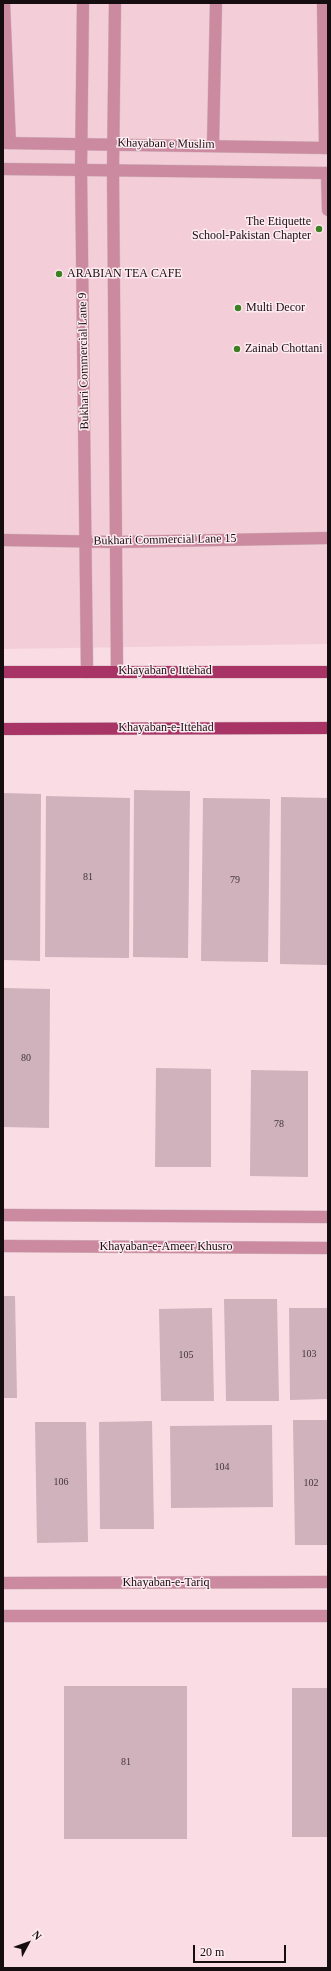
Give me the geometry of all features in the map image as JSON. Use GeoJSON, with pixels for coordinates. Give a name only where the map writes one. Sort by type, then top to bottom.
{"type":"FeatureCollection","features":[{"type":"Feature","properties":{"kind":"main road","name":"Khayaban e Ittehad"},"geometry":{"type":"LineString","coordinates":[[3,672],[328,672]]}},
{"type":"Feature","properties":{"kind":"main road","name":"Khayaban-e-Ittehad"},"geometry":{"type":"LineString","coordinates":[[3,728],[328,728]]}},
{"type":"Feature","properties":{"kind":"street"},"geometry":{"type":"LineString","coordinates":[[4,3],[6,143]]}},
{"type":"Feature","properties":{"kind":"street","name":"Bukhari Commercial Lane 9"},"geometry":{"type":"LineString","coordinates":[[83,3],[81,170],[87,672]]}},
{"type":"Feature","properties":{"kind":"street"},"geometry":{"type":"LineString","coordinates":[[115,3],[113,170],[115,542],[118,671]]}},
{"type":"Feature","properties":{"kind":"street"},"geometry":{"type":"LineString","coordinates":[[213,145],[216,3]]}},
{"type":"Feature","properties":{"kind":"street"},"geometry":{"type":"LineString","coordinates":[[323,3],[326,148]]}},
{"type":"Feature","properties":{"kind":"street","name":"Khayaban e Muslim"},"geometry":{"type":"LineString","coordinates":[[6,143],[213,145],[326,148]]}},
{"type":"Feature","properties":{"kind":"street"},"geometry":{"type":"LineString","coordinates":[[3,170],[328,173],[328,210]]}},
{"type":"Feature","properties":{"kind":"street","name":"Bukhari Commercial Lane 15"},"geometry":{"type":"LineString","coordinates":[[3,540],[115,542],[328,538]]}},
{"type":"Feature","properties":{"kind":"street"},"geometry":{"type":"LineString","coordinates":[[3,1215],[328,1217]]}},
{"type":"Feature","properties":{"kind":"street","name":"Khayaban-e-Ameer Khusro"},"geometry":{"type":"LineString","coordinates":[[3,1246],[328,1248]]}},
{"type":"Feature","properties":{"kind":"street","name":"Khayaban-e-Tariq"},"geometry":{"type":"LineString","coordinates":[[3,1583],[328,1582]]}},
{"type":"Feature","properties":{"kind":"street"},"geometry":{"type":"LineString","coordinates":[[3,1616],[328,1616]]}},
{"type":"Feature","properties":{"kind":"shaded area"},"geometry":{"type":"Polygon","coordinates":[[[3,3],[328,3],[328,644],[3,649],[3,3]]]}},
{"type":"Feature","properties":{"kind":"building"},"geometry":{"type":"Polygon","coordinates":[[[134,790],[190,791],[188,958],[133,957],[134,790]]]}},
{"type":"Feature","properties":{"kind":"building"},"geometry":{"type":"Polygon","coordinates":[[[3,793],[41,794],[40,961],[3,960],[3,793]]]}},
{"type":"Feature","properties":{"kind":"building"},"geometry":{"type":"Polygon","coordinates":[[[46,796],[130,798],[129,958],[45,957],[46,796]]]}},
{"type":"Feature","properties":{"kind":"building"},"geometry":{"type":"Polygon","coordinates":[[[281,797],[328,798],[328,965],[280,964],[281,797]]]}},
{"type":"Feature","properties":{"kind":"building"},"geometry":{"type":"Polygon","coordinates":[[[203,798],[270,799],[268,962],[201,961],[203,798]]]}},
{"type":"Feature","properties":{"kind":"building"},"geometry":{"type":"Polygon","coordinates":[[[3,988],[50,989],[49,1128],[3,1127],[3,988]]]}},
{"type":"Feature","properties":{"kind":"building"},"geometry":{"type":"Polygon","coordinates":[[[156,1068],[211,1069],[211,1167],[155,1167],[156,1068]]]}},
{"type":"Feature","properties":{"kind":"building"},"geometry":{"type":"Polygon","coordinates":[[[251,1070],[308,1071],[308,1177],[250,1176],[251,1070]]]}},
{"type":"Feature","properties":{"kind":"building"},"geometry":{"type":"Polygon","coordinates":[[[3,1296],[15,1296],[17,1398],[3,1398],[3,1296]]]}},
{"type":"Feature","properties":{"kind":"building"},"geometry":{"type":"Polygon","coordinates":[[[224,1299],[277,1299],[279,1401],[226,1401],[224,1299]]]}},
{"type":"Feature","properties":{"kind":"building"},"geometry":{"type":"Polygon","coordinates":[[[212,1308],[214,1401],[161,1401],[159,1309],[212,1308]]]}},
{"type":"Feature","properties":{"kind":"building"},"geometry":{"type":"Polygon","coordinates":[[[289,1308],[328,1308],[328,1399],[290,1400],[289,1308]]]}},
{"type":"Feature","properties":{"kind":"building"},"geometry":{"type":"Polygon","coordinates":[[[293,1420],[328,1420],[328,1545],[295,1545],[293,1420]]]}},
{"type":"Feature","properties":{"kind":"building"},"geometry":{"type":"Polygon","coordinates":[[[152,1421],[154,1529],[100,1529],[99,1422],[152,1421]]]}},
{"type":"Feature","properties":{"kind":"building"},"geometry":{"type":"Polygon","coordinates":[[[35,1422],[86,1422],[88,1542],[37,1543],[35,1422]]]}},
{"type":"Feature","properties":{"kind":"building"},"geometry":{"type":"Polygon","coordinates":[[[272,1425],[273,1507],[171,1508],[170,1426],[272,1425]]]}},
{"type":"Feature","properties":{"kind":"building"},"geometry":{"type":"Polygon","coordinates":[[[64,1686],[187,1686],[187,1839],[64,1839],[64,1686]]]}},
{"type":"Feature","properties":{"kind":"building"},"geometry":{"type":"Polygon","coordinates":[[[292,1688],[328,1688],[328,1837],[292,1837],[292,1688]]]}},
{"type":"Feature","properties":{"kind":"place","name":"The Etiquette School-Pakistan Chapter"},"geometry":{"type":"Point","coordinates":[319,229]}},
{"type":"Feature","properties":{"kind":"place","name":"ARABIAN TEA CAFE"},"geometry":{"type":"Point","coordinates":[59,274]}},
{"type":"Feature","properties":{"kind":"place","name":"Multi Decor"},"geometry":{"type":"Point","coordinates":[238,308]}},
{"type":"Feature","properties":{"kind":"place","name":"Zainab Chottani"},"geometry":{"type":"Point","coordinates":[237,349]}}]}
